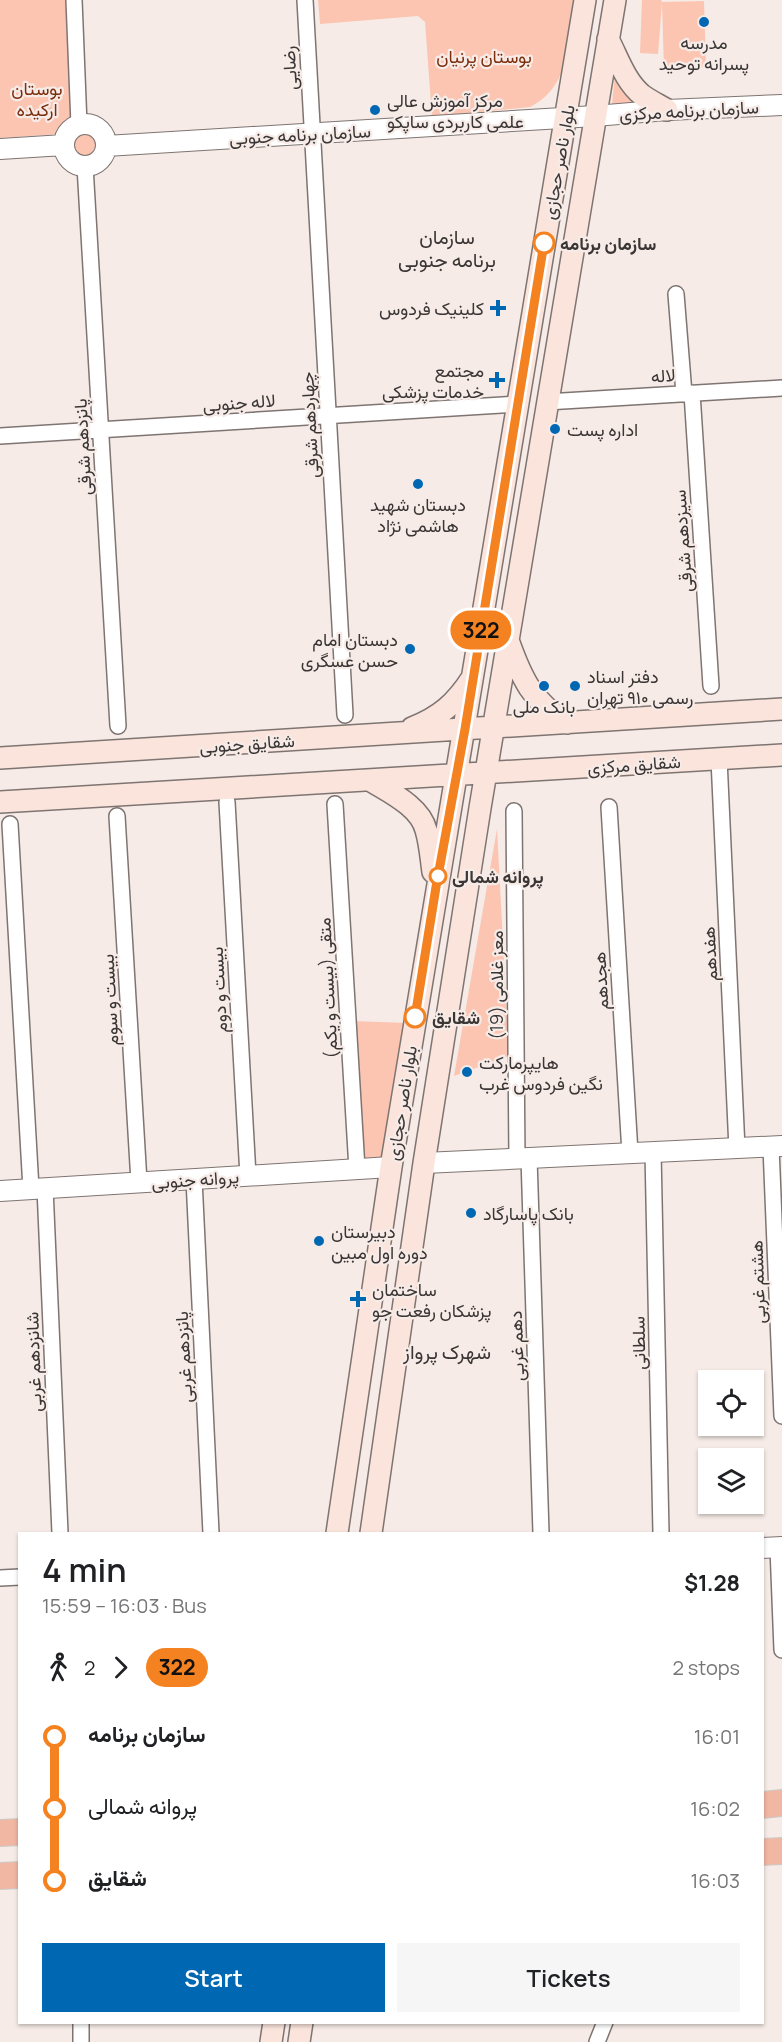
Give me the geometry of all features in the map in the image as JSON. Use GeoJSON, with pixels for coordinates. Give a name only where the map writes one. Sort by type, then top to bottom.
{"type":"FeatureCollection","features":[{"type":"Feature","properties":{"kind":"highway"},"geometry":{"type":"LineString","coordinates":[[0,1833],[18,1832]]}},
{"type":"Feature","properties":{"kind":"highway"},"geometry":{"type":"LineString","coordinates":[[0,1876],[18,1875]]}},
{"type":"Feature","properties":{"kind":"main road","name":"بلوار ناصر حجازی"},"geometry":{"type":"LineString","coordinates":[[337,1532],[391,1167],[436,887],[465,729],[585,0]]}},
{"type":"Feature","properties":{"kind":"main road","name":"بلوار ناصر حجازی"},"geometry":{"type":"LineString","coordinates":[[371,1532],[424,1163],[486,773],[546,402],[615,0]]}},
{"type":"Feature","properties":{"kind":"main road"},"geometry":{"type":"LineString","coordinates":[[609,39],[624,74],[633,86],[642,95],[667,110]]}},
{"type":"Feature","properties":{"kind":"main road"},"geometry":{"type":"LineString","coordinates":[[508,639],[532,694],[552,714],[567,723]]}},
{"type":"Feature","properties":{"kind":"main road"},"geometry":{"type":"LineString","coordinates":[[398,733],[430,721],[440,714],[461,694],[474,675]]}},
{"type":"Feature","properties":{"kind":"main road"},"geometry":{"type":"LineString","coordinates":[[494,728],[782,710]]}},
{"type":"Feature","properties":{"kind":"main road","name":"شقایق جنوبی"},"geometry":{"type":"LineString","coordinates":[[0,758],[494,728]]}},
{"type":"Feature","properties":{"kind":"main road","name":"شقایق مرکزی"},"geometry":{"type":"LineString","coordinates":[[486,773],[782,755]]}},
{"type":"Feature","properties":{"kind":"main road"},"geometry":{"type":"LineString","coordinates":[[0,802],[486,773]]}},
{"type":"Feature","properties":{"kind":"main road"},"geometry":{"type":"LineString","coordinates":[[370,780],[413,809],[426,827],[436,887]]}},
{"type":"Feature","properties":{"kind":"main road"},"geometry":{"type":"LineString","coordinates":[[271,2042],[274,2024]]}},
{"type":"Feature","properties":{"kind":"main road"},"geometry":{"type":"LineString","coordinates":[[299,2042],[302,2024]]}},
{"type":"Feature","properties":{"kind":"street"},"geometry":{"type":"LineString","coordinates":[[74,0],[80,125]]}},
{"type":"Feature","properties":{"kind":"street","name":"رضایی"},"geometry":{"type":"LineString","coordinates":[[305,0],[312,133]]}},
{"type":"Feature","properties":{"kind":"street","name":"سازمان برنامه مرکزی"},"geometry":{"type":"LineString","coordinates":[[566,118],[667,110],[782,105]]}},
{"type":"Feature","properties":{"kind":"street","name":"سازمان برنامه جنوبی"},"geometry":{"type":"LineString","coordinates":[[106,146],[566,118]]}},
{"type":"Feature","properties":{"kind":"street"},"geometry":{"type":"LineString","coordinates":[[86,124],[103,133],[105,152],[97,163],[85,166],[73,162],[68,157],[64,145],[69,132],[80,125],[86,124]]}},
{"type":"Feature","properties":{"kind":"street","name":"چهاردهم شرقی"},"geometry":{"type":"LineString","coordinates":[[312,133],[345,715]]}},
{"type":"Feature","properties":{"kind":"street"},"geometry":{"type":"LineString","coordinates":[[0,149],[64,145]]}},
{"type":"Feature","properties":{"kind":"street","name":"پانزدهم شرقی"},"geometry":{"type":"LineString","coordinates":[[85,166],[118,726]]}},
{"type":"Feature","properties":{"kind":"street","name":"سیزدهم شرقی"},"geometry":{"type":"LineString","coordinates":[[676,294],[688,393],[711,686]]}},
{"type":"Feature","properties":{"kind":"street","name":"لاله"},"geometry":{"type":"LineString","coordinates":[[546,402],[782,388]]}},
{"type":"Feature","properties":{"kind":"street","name":"لاله جنوبی"},"geometry":{"type":"LineString","coordinates":[[0,436],[517,404]]}},
{"type":"Feature","properties":{"kind":"street","name":"هفدهم"},"geometry":{"type":"LineString","coordinates":[[719,759],[737,1149]]}},
{"type":"Feature","properties":{"kind":"street","name":"بیست و دوم"},"geometry":{"type":"LineString","coordinates":[[227,802],[248,1176]]}},
{"type":"Feature","properties":{"kind":"street","name":"متقی (بیست و یکم)"},"geometry":{"type":"LineString","coordinates":[[335,804],[357,1169]]}},
{"type":"Feature","properties":{"kind":"street","name":"هجدهم"},"geometry":{"type":"LineString","coordinates":[[609,807],[630,1154]]}},
{"type":"Feature","properties":{"kind":"street","name":"معز غلامی (19)"},"geometry":{"type":"LineString","coordinates":[[514,811],[523,1158]]}},
{"type":"Feature","properties":{"kind":"street","name":"بیست و سوم"},"geometry":{"type":"LineString","coordinates":[[117,816],[139,1182]]}},
{"type":"Feature","properties":{"kind":"street","name":"شانزدهم غربی"},"geometry":{"type":"LineString","coordinates":[[10,824],[38,1189],[60,1532]]}},
{"type":"Feature","properties":{"kind":"street"},"geometry":{"type":"LineString","coordinates":[[424,1163],[777,1147]]}},
{"type":"Feature","properties":{"kind":"street","name":"هشتم غربی"},"geometry":{"type":"LineString","coordinates":[[777,1147],[782,1416]]}},
{"type":"Feature","properties":{"kind":"street","name":"سلطانی"},"geometry":{"type":"LineString","coordinates":[[653,1152],[661,1532]]}},
{"type":"Feature","properties":{"kind":"street","name":"دهم غربی"},"geometry":{"type":"LineString","coordinates":[[523,1158],[541,1532]]}},
{"type":"Feature","properties":{"kind":"street","name":"پروانه جنوبی"},"geometry":{"type":"LineString","coordinates":[[0,1191],[391,1167]]}},
{"type":"Feature","properties":{"kind":"street","name":"پانزدهم غربی"},"geometry":{"type":"LineString","coordinates":[[194,1179],[211,1532]]}},
{"type":"Feature","properties":{"kind":"street"},"geometry":{"type":"LineString","coordinates":[[774,1548],[782,1650]]}},
{"type":"Feature","properties":{"kind":"street"},"geometry":{"type":"LineString","coordinates":[[0,1578],[18,1577]]}},
{"type":"Feature","properties":{"kind":"street"},"geometry":{"type":"LineString","coordinates":[[81,2024],[81,2042]]}},
{"type":"Feature","properties":{"kind":"street"},"geometry":{"type":"LineString","coordinates":[[597,2042],[604,2024]]}},
{"type":"Feature","properties":{"kind":"green space","name":"بوستان ارکیده"},"geometry":{"type":"Polygon","coordinates":[[[0,0],[69,0],[74,120],[59,134],[0,138],[0,0]]]}},
{"type":"Feature","properties":{"kind":"green space","name":"بوستان پرنیان"},"geometry":{"type":"Polygon","coordinates":[[[318,0],[573,0],[565,61],[554,87],[544,98],[530,107],[432,117],[425,22],[418,16],[320,24],[318,0]]]}},
{"type":"Feature","properties":{"kind":"green space"},"geometry":{"type":"Polygon","coordinates":[[[642,0],[704,1],[706,67],[664,69],[662,3],[658,54],[640,53],[642,0]]]}},
{"type":"Feature","properties":{"kind":"green space"},"geometry":{"type":"Polygon","coordinates":[[[615,75],[643,103],[612,104],[615,75]]]}},
{"type":"Feature","properties":{"kind":"green space"},"geometry":{"type":"Polygon","coordinates":[[[85,132],[95,136],[99,146],[95,156],[85,160],[75,156],[71,146],[75,136],[85,132]]]}},
{"type":"Feature","properties":{"kind":"green space"},"geometry":{"type":"Polygon","coordinates":[[[497,829],[509,1056],[454,1076],[497,829]]]}},
{"type":"Feature","properties":{"kind":"green space"},"geometry":{"type":"Polygon","coordinates":[[[352,1021],[408,1023],[391,1159],[359,1159],[352,1021]]]}},
{"type":"Feature","properties":{"kind":"bus line","name":"322"},"geometry":{"type":"LineString","coordinates":[[415,1017],[465,729],[544,243]]}},
{"type":"Feature","properties":{"kind":"place","name":"مدرسه پسرانه توحید"},"geometry":{"type":"Point","coordinates":[704,22]}},
{"type":"Feature","properties":{"kind":"place","name":"مرکز آموزش عالی علمی کاربردی ساپکو"},"geometry":{"type":"Point","coordinates":[375,110]}},
{"type":"Feature","properties":{"kind":"place","name":"سازمان برنامه"},"geometry":{"type":"Point","coordinates":[544,243]}},
{"type":"Feature","properties":{"kind":"place","name":"کلینیک فردوس"},"geometry":{"type":"Point","coordinates":[498,308]}},
{"type":"Feature","properties":{"kind":"place","name":"مجتمع خدمات پزشکی"},"geometry":{"type":"Point","coordinates":[497,380]}},
{"type":"Feature","properties":{"kind":"place","name":"اداره پست"},"geometry":{"type":"Point","coordinates":[555,429]}},
{"type":"Feature","properties":{"kind":"place","name":"دبستان شهید هاشمی نژاد"},"geometry":{"type":"Point","coordinates":[418,484]}},
{"type":"Feature","properties":{"kind":"place","name":"دبستان امام حسن عسگری"},"geometry":{"type":"Point","coordinates":[410,649]}},
{"type":"Feature","properties":{"kind":"place","name":"بانک ملی"},"geometry":{"type":"Point","coordinates":[544,686]}},
{"type":"Feature","properties":{"kind":"place","name":"دفتر اسناد رسمی ۹۱۰ تهران"},"geometry":{"type":"Point","coordinates":[575,686]}},
{"type":"Feature","properties":{"kind":"place","name":"پروانه شمالی"},"geometry":{"type":"Point","coordinates":[438,876]}},
{"type":"Feature","properties":{"kind":"place","name":"شقایق"},"geometry":{"type":"Point","coordinates":[415,1017]}},
{"type":"Feature","properties":{"kind":"place","name":"هایپرمارکت نگین فردوس غرب"},"geometry":{"type":"Point","coordinates":[467,1072]}},
{"type":"Feature","properties":{"kind":"place","name":"بانک پاسارگاد"},"geometry":{"type":"Point","coordinates":[471,1213]}},
{"type":"Feature","properties":{"kind":"place","name":"دبیرستان دوره اول مبین"},"geometry":{"type":"Point","coordinates":[319,1241]}},
{"type":"Feature","properties":{"kind":"place","name":"ساختمان پزشكان رفعت جو"},"geometry":{"type":"Point","coordinates":[358,1299]}},
{"type":"Feature","properties":{"kind":"district","name":"سازمان برنامه جنوبی"},"geometry":{"type":"Point","coordinates":[447,248]}},
{"type":"Feature","properties":{"kind":"district","name":"شهرک پرواز"},"geometry":{"type":"Point","coordinates":[447,1351]}}]}
